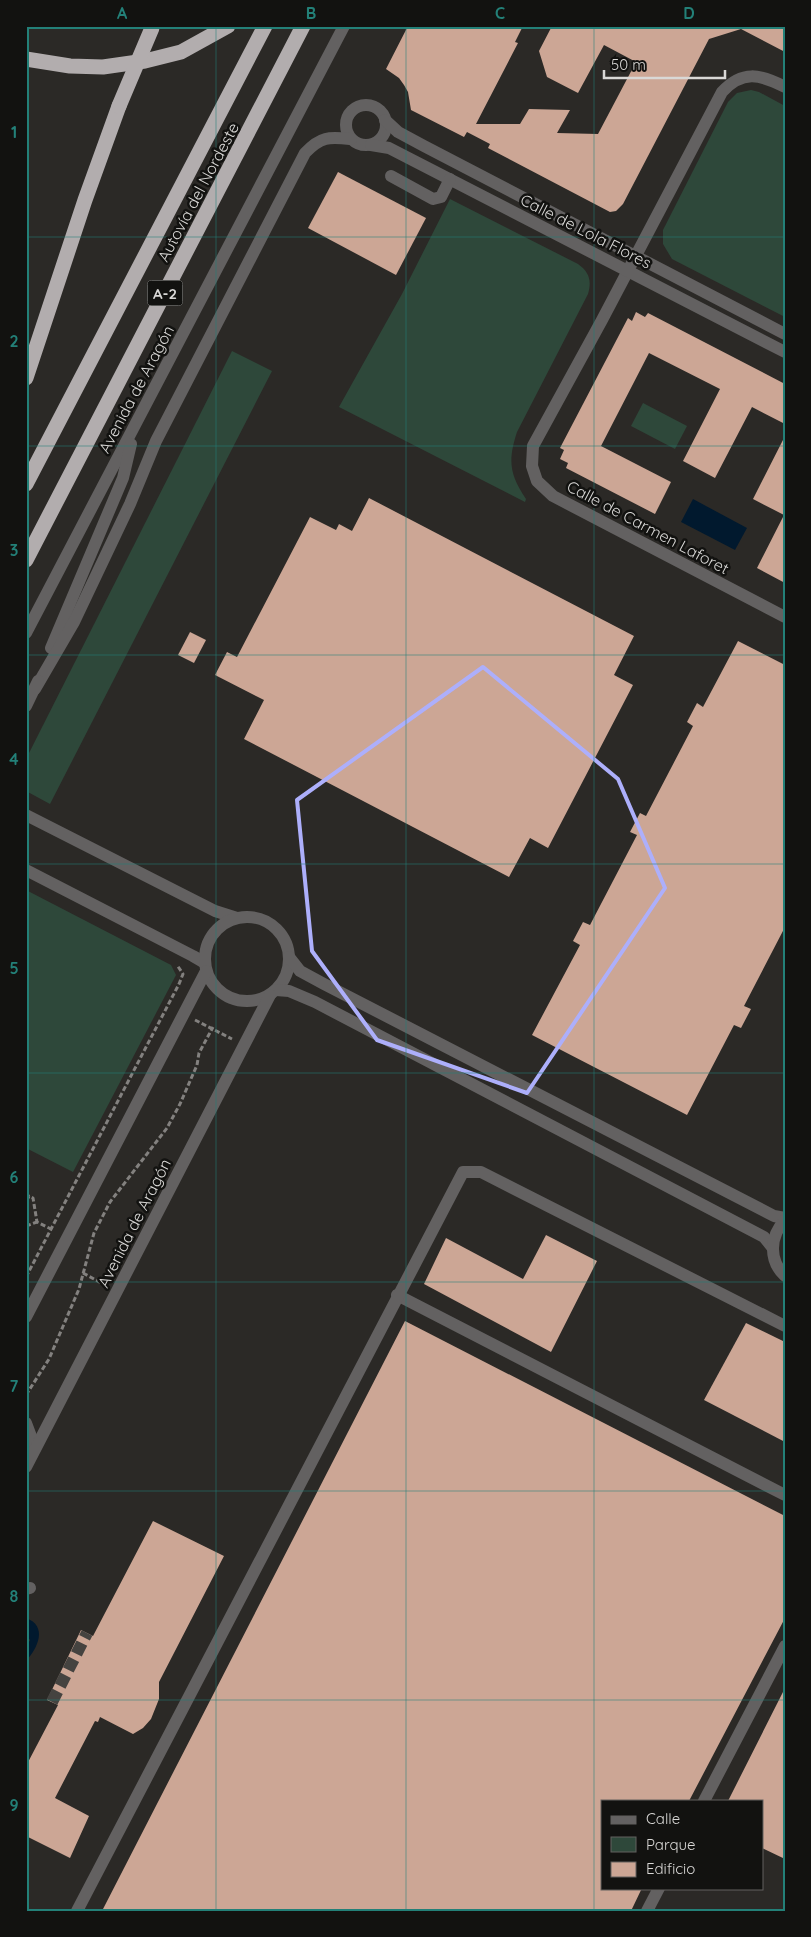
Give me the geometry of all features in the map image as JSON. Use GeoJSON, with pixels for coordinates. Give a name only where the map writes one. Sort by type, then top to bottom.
{"type":"FeatureCollection","features":[{"type":"Feature","properties":{"kind":"highway"},"geometry":{"type":"LineString","coordinates":[[30,59],[70,66],[104,67],[145,62],[181,52],[228,26]]}},
{"type":"Feature","properties":{"kind":"highway","name":"Autovía del Nordeste"},"geometry":{"type":"LineString","coordinates":[[26,484],[265,26]]}},
{"type":"Feature","properties":{"kind":"highway","name":"Autovía del Nordeste"},"geometry":{"type":"LineString","coordinates":[[26,560],[304,26]]}},
{"type":"Feature","properties":{"kind":"highway"},"geometry":{"type":"LineString","coordinates":[[26,378],[85,200],[119,106],[152,27]]}},
{"type":"Feature","properties":{"kind":"street","name":"Avenida de Aragón"},"geometry":{"type":"LineString","coordinates":[[26,633],[344,26]]}},
{"type":"Feature","properties":{"kind":"street"},"geometry":{"type":"LineString","coordinates":[[332,49],[352,26]]}},
{"type":"Feature","properties":{"kind":"street","name":"Calle de Carmen Laforet"},"geometry":{"type":"LineString","coordinates":[[785,87],[762,77],[748,75],[730,82],[722,92],[533,446],[532,466],[537,481],[553,496],[785,617]]}},
{"type":"Feature","properties":{"kind":"street"},"geometry":{"type":"LineString","coordinates":[[361,105],[374,106],[383,114],[385,120],[386,128],[383,135],[371,145],[362,146],[347,134],[347,116],[356,107],[361,105]]}},
{"type":"Feature","properties":{"kind":"street","name":"Calle de Lola Flores"},"geometry":{"type":"LineString","coordinates":[[385,120],[398,132],[424,146],[785,334]]}},
{"type":"Feature","properties":{"kind":"street"},"geometry":{"type":"LineString","coordinates":[[26,706],[74,622],[130,504],[156,441],[305,153],[321,140],[329,137],[351,139]]}},
{"type":"Feature","properties":{"kind":"street","name":"Calle de Lola Flores"},"geometry":{"type":"LineString","coordinates":[[371,145],[389,148],[785,352]]}},
{"type":"Feature","properties":{"kind":"street"},"geometry":{"type":"LineString","coordinates":[[391,176],[433,199],[441,197],[450,180]]}},
{"type":"Feature","properties":{"kind":"street"},"geometry":{"type":"LineString","coordinates":[[35,688],[123,478],[136,425]]}},
{"type":"Feature","properties":{"kind":"street"},"geometry":{"type":"LineString","coordinates":[[26,815],[215,911],[237,918]]}},
{"type":"Feature","properties":{"kind":"street"},"geometry":{"type":"LineString","coordinates":[[26,870],[193,956],[205,967],[216,988],[232,999],[251,1001],[273,992],[289,991],[315,1002],[764,1237],[772,1247]]}},
{"type":"Feature","properties":{"kind":"street"},"geometry":{"type":"LineString","coordinates":[[26,1317],[205,967],[206,948],[212,934],[223,924],[237,918],[262,919],[281,934],[287,945],[288,969],[283,980],[273,992]]}},
{"type":"Feature","properties":{"kind":"street"},"geometry":{"type":"LineString","coordinates":[[289,957],[300,971],[324,984],[774,1216],[785,1219],[774,1236],[772,1247],[774,1260],[780,1272],[785,1276]]}},
{"type":"Feature","properties":{"kind":"street","name":"Avenida de Aragón"},"geometry":{"type":"LineString","coordinates":[[28,1464],[273,992]]}},
{"type":"Feature","properties":{"kind":"street"},"geometry":{"type":"LineString","coordinates":[[77,1911],[463,1172],[481,1172],[785,1326]]}},
{"type":"Feature","properties":{"kind":"street"},"geometry":{"type":"LineString","coordinates":[[397,1296],[785,1495]]}},
{"type":"Feature","properties":{"kind":"street"},"geometry":{"type":"LineString","coordinates":[[26,1423],[32,1439],[28,1464]]}},
{"type":"Feature","properties":{"kind":"street"},"geometry":{"type":"LineString","coordinates":[[705,1800],[785,1646]]}},
{"type":"Feature","properties":{"kind":"street"},"geometry":{"type":"LineString","coordinates":[[647,1911],[658,1890]]}},
{"type":"Feature","properties":{"kind":"path"},"geometry":{"type":"LineString","coordinates":[[26,1277],[179,984],[183,974],[174,963]]}},
{"type":"Feature","properties":{"kind":"path"},"geometry":{"type":"LineString","coordinates":[[192,1018],[213,1027],[235,1040]]}},
{"type":"Feature","properties":{"kind":"path"},"geometry":{"type":"LineString","coordinates":[[26,1395],[49,1358],[78,1289],[94,1233],[110,1202],[167,1128],[197,1065],[199,1053],[213,1027]]}},
{"type":"Feature","properties":{"kind":"path"},"geometry":{"type":"LineString","coordinates":[[27,1200],[29,1196],[33,1198],[37,1222]]}},
{"type":"Feature","properties":{"kind":"path"},"geometry":{"type":"LineString","coordinates":[[26,1226],[37,1222],[51,1229]]}},
{"type":"Feature","properties":{"kind":"path"},"geometry":{"type":"LineString","coordinates":[[83,1273],[108,1286]]}},
{"type":"Feature","properties":{"kind":"highlighted area"},"geometry":{"type":"Polygon","coordinates":[[[483,667],[618,779],[665,888],[527,1093],[377,1040],[312,951],[297,800],[483,667]]]}},
{"type":"Feature","properties":{"kind":"green space"},"geometry":{"type":"Polygon","coordinates":[[[751,90],[759,92],[785,106],[785,317],[672,259],[663,244],[663,230],[728,102],[737,93],[751,90]]]}},
{"type":"Feature","properties":{"kind":"green space"},"geometry":{"type":"Polygon","coordinates":[[[450,199],[578,264],[589,277],[588,294],[517,432],[514,442],[511,459],[513,474],[526,499],[525,502],[339,407],[402,294],[450,199]]]}},
{"type":"Feature","properties":{"kind":"green space"},"geometry":{"type":"Polygon","coordinates":[[[232,351],[272,371],[50,804],[26,791],[26,759],[232,351]]]}},
{"type":"Feature","properties":{"kind":"green space"},"geometry":{"type":"Polygon","coordinates":[[[643,403],[687,426],[675,449],[631,426],[643,403]]]}},
{"type":"Feature","properties":{"kind":"green space"},"geometry":{"type":"Polygon","coordinates":[[[26,890],[171,965],[176,975],[73,1172],[26,1148],[26,890]]]}},
{"type":"Feature","properties":{"kind":"water"},"geometry":{"type":"Polygon","coordinates":[[[693,499],[747,528],[735,550],[681,522],[693,499]]]}},
{"type":"Feature","properties":{"kind":"water"},"geometry":{"type":"Polygon","coordinates":[[[26,1618],[37,1626],[39,1638],[34,1650],[26,1661],[26,1648],[30,1640],[26,1635],[26,1618]]]}},
{"type":"Feature","properties":{"kind":"building"},"geometry":{"type":"Polygon","coordinates":[[[408,26],[523,26],[515,42],[518,43],[476,124],[520,124],[529,109],[570,110],[557,133],[598,134],[636,62],[604,45],[578,93],[547,77],[539,51],[552,26],[785,26],[785,52],[741,29],[709,39],[623,204],[616,211],[610,212],[488,148],[490,144],[467,132],[464,137],[411,110],[408,92],[404,85],[399,78],[386,69],[408,26]]]}},
{"type":"Feature","properties":{"kind":"building"},"geometry":{"type":"Polygon","coordinates":[[[338,172],[426,218],[396,275],[308,228],[338,172]]]}},
{"type":"Feature","properties":{"kind":"building"},"geometry":{"type":"Polygon","coordinates":[[[636,312],[645,317],[648,313],[785,384],[785,424],[752,407],[715,478],[683,461],[720,389],[649,353],[601,446],[671,482],[655,514],[566,468],[568,463],[560,459],[564,450],[560,448],[628,318],[632,321],[636,312]]]}},
{"type":"Feature","properties":{"kind":"building"},"geometry":{"type":"Polygon","coordinates":[[[785,436],[785,583],[757,568],[784,515],[753,499],[785,436]]]}},
{"type":"Feature","properties":{"kind":"building"},"geometry":{"type":"Polygon","coordinates":[[[369,498],[634,636],[614,675],[633,685],[548,848],[530,838],[509,877],[244,739],[264,700],[215,675],[227,652],[237,657],[310,517],[336,530],[339,524],[352,531],[369,498]]]}},
{"type":"Feature","properties":{"kind":"building"},"geometry":{"type":"Polygon","coordinates":[[[190,632],[206,640],[194,663],[178,655],[190,632]]]}},
{"type":"Feature","properties":{"kind":"building"},"geometry":{"type":"Polygon","coordinates":[[[738,641],[785,665],[785,927],[744,1006],[751,1009],[741,1028],[734,1025],[687,1115],[532,1035],[580,945],[573,941],[583,922],[590,925],[637,835],[630,832],[640,813],[646,816],[693,726],[687,722],[697,703],[703,707],[738,641]]]}},
{"type":"Feature","properties":{"kind":"building"},"geometry":{"type":"Polygon","coordinates":[[[546,1235],[597,1261],[551,1352],[424,1284],[446,1238],[523,1279],[546,1235]]]}},
{"type":"Feature","properties":{"kind":"building"},"geometry":{"type":"Polygon","coordinates":[[[405,1321],[785,1516],[785,1618],[690,1800],[601,1800],[601,1890],[641,1890],[631,1911],[102,1911],[405,1321]]]}},
{"type":"Feature","properties":{"kind":"building"},"geometry":{"type":"Polygon","coordinates":[[[746,1323],[785,1342],[785,1442],[704,1400],[746,1323]]]}},
{"type":"Feature","properties":{"kind":"building"},"geometry":{"type":"Polygon","coordinates":[[[153,1521],[224,1556],[159,1682],[159,1699],[151,1719],[143,1728],[133,1734],[100,1717],[98,1722],[95,1721],[55,1798],[89,1816],[70,1858],[26,1836],[26,1766],[58,1705],[47,1700],[81,1630],[93,1636],[153,1521]]]}},
{"type":"Feature","properties":{"kind":"building"},"geometry":{"type":"Polygon","coordinates":[[[785,1688],[785,1859],[764,1849],[764,1800],[729,1800],[785,1688]]]}},
{"type":"Feature","properties":{"kind":"tunnel"},"geometry":{"type":"LineString","coordinates":[[52,1702],[87,1633]]}}]}
